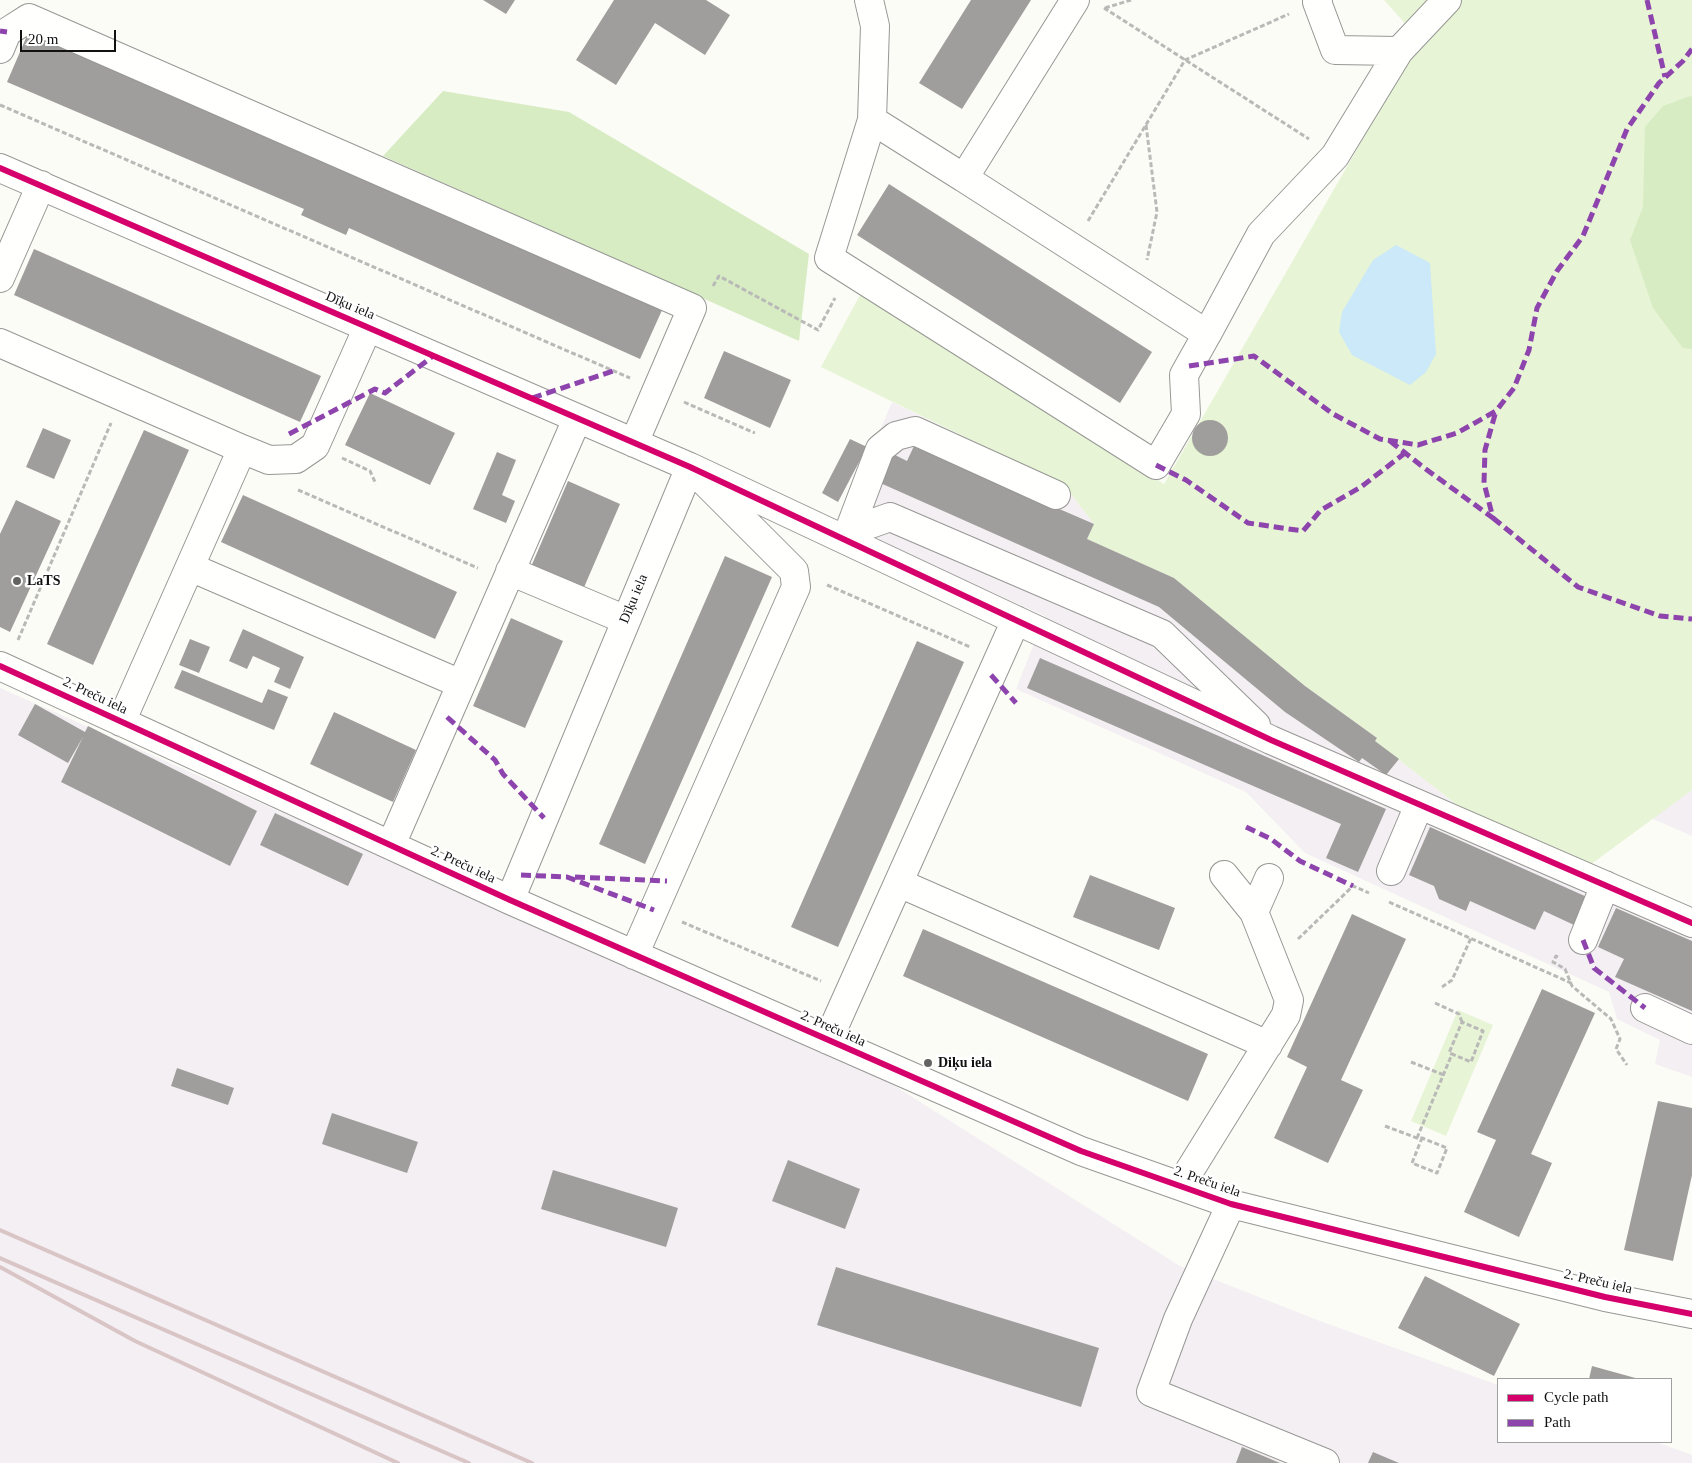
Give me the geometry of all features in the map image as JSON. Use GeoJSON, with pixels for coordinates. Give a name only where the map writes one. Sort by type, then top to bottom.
{"type":"FeatureCollection","features":[{"type":"Feature","properties":{"kind":"street"},"geometry":{"type":"LineString","coordinates":[[869,0],[875,26],[872,120],[829,258],[1156,465],[1186,414],[1184,375],[1261,234],[1335,156],[1399,51],[1447,0]]}},
{"type":"Feature","properties":{"kind":"street"},"geometry":{"type":"LineString","coordinates":[[1317,1],[1335,50],[1399,51]]}},
{"type":"Feature","properties":{"kind":"street"},"geometry":{"type":"LineString","coordinates":[[964,178],[1087,2]]}},
{"type":"Feature","properties":{"kind":"street"},"geometry":{"type":"LineString","coordinates":[[0,50],[7,32],[29,18],[692,308],[634,443]]}},
{"type":"Feature","properties":{"kind":"street"},"geometry":{"type":"LineString","coordinates":[[872,120],[1073,246],[1208,334]]}},
{"type":"Feature","properties":{"kind":"street","name":"Dīķu iela"},"geometry":{"type":"LineString","coordinates":[[0,168],[690,467],[510,900]]}},
{"type":"Feature","properties":{"kind":"street"},"geometry":{"type":"LineString","coordinates":[[0,278],[41,186]]}},
{"type":"Feature","properties":{"kind":"street"},"geometry":{"type":"LineString","coordinates":[[0,343],[269,460],[296,459],[315,446],[368,328]]}},
{"type":"Feature","properties":{"kind":"street"},"geometry":{"type":"LineString","coordinates":[[391,846],[577,419]]}},
{"type":"Feature","properties":{"kind":"street"},"geometry":{"type":"LineString","coordinates":[[843,534],[880,449],[896,436],[916,431],[1056,495]]}},
{"type":"Feature","properties":{"kind":"street"},"geometry":{"type":"LineString","coordinates":[[121,722],[242,449]]}},
{"type":"Feature","properties":{"kind":"street"},"geometry":{"type":"LineString","coordinates":[[690,467],[843,534],[1016,620],[1271,740],[1692,923]]}},
{"type":"Feature","properties":{"kind":"street"},"geometry":{"type":"LineString","coordinates":[[634,955],[796,587],[794,571],[690,467]]}},
{"type":"Feature","properties":{"kind":"street"},"geometry":{"type":"LineString","coordinates":[[843,534],[890,517],[1162,634],[1271,740]]}},
{"type":"Feature","properties":{"kind":"street"},"geometry":{"type":"LineString","coordinates":[[190,566],[461,684]]}},
{"type":"Feature","properties":{"kind":"street"},"geometry":{"type":"LineString","coordinates":[[508,576],[626,620]]}},
{"type":"Feature","properties":{"kind":"street"},"geometry":{"type":"LineString","coordinates":[[828,1040],[1016,620]]}},
{"type":"Feature","properties":{"kind":"street","name":"2. Preču iela"},"geometry":{"type":"LineString","coordinates":[[3,667],[510,900],[1081,1151],[1230,1204],[1596,1295],[1692,1314]]}},
{"type":"Feature","properties":{"kind":"street"},"geometry":{"type":"LineString","coordinates":[[1391,872],[1420,805]]}},
{"type":"Feature","properties":{"kind":"street"},"geometry":{"type":"LineString","coordinates":[[1180,1186],[1286,1015],[1289,1000],[1254,912],[1224,874]]}},
{"type":"Feature","properties":{"kind":"street"},"geometry":{"type":"LineString","coordinates":[[1254,912],[1269,878]]}},
{"type":"Feature","properties":{"kind":"street"},"geometry":{"type":"LineString","coordinates":[[899,883],[1268,1045]]}},
{"type":"Feature","properties":{"kind":"street"},"geometry":{"type":"LineString","coordinates":[[1583,940],[1605,886]]}},
{"type":"Feature","properties":{"kind":"street"},"geometry":{"type":"LineString","coordinates":[[1645,1008],[1692,1030]]}},
{"type":"Feature","properties":{"kind":"street"},"geometry":{"type":"LineString","coordinates":[[1230,1204],[1178,1319],[1151,1392],[1325,1462]]}},
{"type":"Feature","properties":{"kind":"path"},"geometry":{"type":"LineString","coordinates":[[1105,8],[1131,0]]}},
{"type":"Feature","properties":{"kind":"path"},"geometry":{"type":"LineString","coordinates":[[1073,246],[1185,60],[1317,1]]}},
{"type":"Feature","properties":{"kind":"path"},"geometry":{"type":"LineString","coordinates":[[1087,2],[1105,8],[1335,156]]}},
{"type":"Feature","properties":{"kind":"path"},"geometry":{"type":"LineString","coordinates":[[0,105],[755,433]]}},
{"type":"Feature","properties":{"kind":"path"},"geometry":{"type":"LineString","coordinates":[[1141,291],[1156,212],[1146,125]]}},
{"type":"Feature","properties":{"kind":"path"},"geometry":{"type":"LineString","coordinates":[[719,276],[818,330],[849,271]]}},
{"type":"Feature","properties":{"kind":"path"},"geometry":{"type":"LineString","coordinates":[[3,667],[122,397]]}},
{"type":"Feature","properties":{"kind":"path"},"geometry":{"type":"LineString","coordinates":[[315,446],[370,471],[376,484]]}},
{"type":"Feature","properties":{"kind":"path"},"geometry":{"type":"LineString","coordinates":[[290,486],[508,576]]}},
{"type":"Feature","properties":{"kind":"path"},"geometry":{"type":"LineString","coordinates":[[794,571],[998,660]]}},
{"type":"Feature","properties":{"kind":"path"},"geometry":{"type":"LineString","coordinates":[[1274,962],[1353,886],[1371,894]]}},
{"type":"Feature","properties":{"kind":"path"},"geometry":{"type":"LineString","coordinates":[[1380,898],[1571,983],[1611,1019],[1620,1039],[1616,1049],[1626,1065]]}},
{"type":"Feature","properties":{"kind":"path"},"geometry":{"type":"LineString","coordinates":[[654,910],[850,993]]}},
{"type":"Feature","properties":{"kind":"path"},"geometry":{"type":"LineString","coordinates":[[1442,987],[1452,980],[1471,938]]}},
{"type":"Feature","properties":{"kind":"path"},"geometry":{"type":"LineString","coordinates":[[1556,956],[1553,962],[1565,969],[1571,983]]}},
{"type":"Feature","properties":{"kind":"path"},"geometry":{"type":"LineString","coordinates":[[1435,1003],[1459,1014],[1462,1022],[1449,1053],[1471,1062],[1484,1031],[1462,1022]]}},
{"type":"Feature","properties":{"kind":"path"},"geometry":{"type":"LineString","coordinates":[[1417,1138],[1452,1054]]}},
{"type":"Feature","properties":{"kind":"path"},"geometry":{"type":"LineString","coordinates":[[1411,1062],[1444,1075]]}},
{"type":"Feature","properties":{"kind":"path"},"geometry":{"type":"LineString","coordinates":[[1385,1126],[1417,1138],[1422,1138],[1447,1148],[1437,1173],[1412,1163],[1422,1138]]}},
{"type":"Feature","properties":{"kind":"shaded area"},"geometry":{"type":"Polygon","coordinates":[[[892,402],[1064,485],[1094,524],[1174,578],[1305,686],[1377,738],[1375,741],[1461,808],[1692,910],[1692,1077],[1655,1064],[1660,1040],[1617,1019],[1609,992],[1305,853],[1246,792],[1016,689],[1045,616],[840,524],[892,402]]]}},
{"type":"Feature","properties":{"kind":"shaded area"},"geometry":{"type":"Polygon","coordinates":[[[0,688],[879,1076],[1180,1266],[1320,1321],[1497,1385],[1497,1443],[1659,1443],[1692,1455],[1692,1463],[0,1463],[0,688]]]}},
{"type":"Feature","properties":{"kind":"shaded area"},"geometry":{"type":"Polygon","coordinates":[[[1692,790],[1692,836],[1653,819],[1653,818],[1692,790]]]}},
{"type":"Feature","properties":{"kind":"green space"},"geometry":{"type":"Polygon","coordinates":[[[1384,0],[1692,0],[1692,790],[1590,865],[1461,808],[1375,741],[1377,738],[1305,686],[1174,578],[1087,539],[1094,524],[1064,485],[821,367],[860,295],[1164,484],[1420,40],[1384,0]]]}},
{"type":"Feature","properties":{"kind":"green space"},"geometry":{"type":"Polygon","coordinates":[[[443,91],[569,112],[809,254],[799,341],[383,156],[443,91]]]}},
{"type":"Feature","properties":{"kind":"green space"},"geometry":{"type":"Polygon","coordinates":[[[1690,96],[1692,97],[1692,349],[1683,348],[1653,308],[1630,240],[1643,207],[1645,127],[1663,106],[1690,96]]]}},
{"type":"Feature","properties":{"kind":"green space"},"geometry":{"type":"Polygon","coordinates":[[[1458,1010],[1493,1025],[1446,1136],[1411,1121],[1458,1010]]]}},
{"type":"Feature","properties":{"kind":"water"},"geometry":{"type":"Polygon","coordinates":[[[1396,245],[1430,263],[1436,354],[1426,372],[1410,385],[1352,355],[1339,332],[1342,312],[1373,260],[1396,245]]]}},
{"type":"Feature","properties":{"kind":"building"},"geometry":{"type":"Polygon","coordinates":[[[483,0],[515,0],[506,14],[483,0]]]}},
{"type":"Feature","properties":{"kind":"building"},"geometry":{"type":"Polygon","coordinates":[[[614,0],[706,0],[730,15],[705,55],[655,23],[616,85],[576,60],[614,0]]]}},
{"type":"Feature","properties":{"kind":"building"},"geometry":{"type":"Polygon","coordinates":[[[971,0],[1031,0],[962,109],[919,83],[971,0]]]}},
{"type":"Feature","properties":{"kind":"building"},"geometry":{"type":"Polygon","coordinates":[[[29,31],[663,308],[640,359],[349,228],[346,235],[301,215],[304,209],[7,82],[29,31]]]}},
{"type":"Feature","properties":{"kind":"building"},"geometry":{"type":"Polygon","coordinates":[[[889,184],[1152,352],[1120,403],[857,235],[889,184]]]}},
{"type":"Feature","properties":{"kind":"building"},"geometry":{"type":"Polygon","coordinates":[[[34,249],[321,376],[300,422],[14,295],[34,249]]]}},
{"type":"Feature","properties":{"kind":"building"},"geometry":{"type":"Polygon","coordinates":[[[724,351],[791,380],[770,428],[704,398],[724,351]]]}},
{"type":"Feature","properties":{"kind":"building"},"geometry":{"type":"Polygon","coordinates":[[[370,393],[455,433],[430,485],[345,445],[370,393]]]}},
{"type":"Feature","properties":{"kind":"building"},"geometry":{"type":"Polygon","coordinates":[[[1210,420],[1217,421],[1223,425],[1227,431],[1227,445],[1223,451],[1217,455],[1210,456],[1203,455],[1197,451],[1193,445],[1192,438],[1193,431],[1197,425],[1203,421],[1210,420]]]}},
{"type":"Feature","properties":{"kind":"building"},"geometry":{"type":"Polygon","coordinates":[[[43,428],[71,440],[54,479],[26,467],[43,428]]]}},
{"type":"Feature","properties":{"kind":"building"},"geometry":{"type":"Polygon","coordinates":[[[144,430],[189,450],[93,665],[47,644],[144,430]]]}},
{"type":"Feature","properties":{"kind":"building"},"geometry":{"type":"Polygon","coordinates":[[[850,439],[867,447],[838,502],[822,493],[850,439]]]}},
{"type":"Feature","properties":{"kind":"building"},"geometry":{"type":"Polygon","coordinates":[[[914,446],[1094,524],[1087,539],[1174,578],[1305,686],[1377,738],[1375,741],[1399,759],[1386,775],[1362,758],[1359,762],[1285,712],[1159,607],[878,482],[891,453],[907,461],[914,446]]]}},
{"type":"Feature","properties":{"kind":"building"},"geometry":{"type":"Polygon","coordinates":[[[497,452],[516,460],[502,495],[515,501],[506,523],[473,509],[497,452]]]}},
{"type":"Feature","properties":{"kind":"building"},"geometry":{"type":"Polygon","coordinates":[[[568,481],[620,504],[582,592],[530,569],[568,481]]]}},
{"type":"Feature","properties":{"kind":"building"},"geometry":{"type":"Polygon","coordinates":[[[243,495],[457,592],[435,639],[221,542],[243,495]]]}},
{"type":"Feature","properties":{"kind":"building","name":"LaTS"},"geometry":{"type":"Polygon","coordinates":[[[16,500],[61,521],[10,632],[0,627],[0,534],[16,500]]]}},
{"type":"Feature","properties":{"kind":"building"},"geometry":{"type":"Polygon","coordinates":[[[725,556],[772,577],[645,864],[599,844],[725,556]]]}},
{"type":"Feature","properties":{"kind":"building"},"geometry":{"type":"Polygon","coordinates":[[[511,618],[563,641],[525,728],[473,706],[511,618]]]}},
{"type":"Feature","properties":{"kind":"building"},"geometry":{"type":"Polygon","coordinates":[[[243,629],[304,657],[290,689],[274,682],[280,668],[253,656],[247,669],[229,661],[243,629]]]}},
{"type":"Feature","properties":{"kind":"building"},"geometry":{"type":"Polygon","coordinates":[[[190,639],[210,647],[199,673],[179,665],[190,639]]]}},
{"type":"Feature","properties":{"kind":"building"},"geometry":{"type":"Polygon","coordinates":[[[917,641],[964,662],[838,947],[791,927],[917,641]]]}},
{"type":"Feature","properties":{"kind":"building"},"geometry":{"type":"Polygon","coordinates":[[[1040,658],[1386,809],[1358,872],[1326,858],[1341,824],[1027,688],[1040,658]]]}},
{"type":"Feature","properties":{"kind":"building"},"geometry":{"type":"Polygon","coordinates":[[[182,670],[262,703],[268,689],[288,697],[274,730],[174,688],[182,670]]]}},
{"type":"Feature","properties":{"kind":"building"},"geometry":{"type":"Polygon","coordinates":[[[35,704],[85,732],[88,726],[257,811],[230,866],[61,782],[83,737],[68,763],[18,735],[35,704]]]}},
{"type":"Feature","properties":{"kind":"building"},"geometry":{"type":"Polygon","coordinates":[[[334,712],[416,750],[393,802],[310,764],[334,712]]]}},
{"type":"Feature","properties":{"kind":"building"},"geometry":{"type":"Polygon","coordinates":[[[275,813],[363,854],[348,886],[260,845],[275,813]]]}},
{"type":"Feature","properties":{"kind":"building"},"geometry":{"type":"Polygon","coordinates":[[[1430,827],[1587,897],[1574,925],[1544,911],[1535,930],[1470,901],[1466,911],[1439,899],[1434,886],[1409,875],[1430,827]]]}},
{"type":"Feature","properties":{"kind":"building"},"geometry":{"type":"Polygon","coordinates":[[[1090,875],[1175,908],[1159,950],[1073,917],[1090,875]]]}},
{"type":"Feature","properties":{"kind":"building"},"geometry":{"type":"Polygon","coordinates":[[[1616,908],[1692,941],[1692,1011],[1615,977],[1624,959],[1598,947],[1616,908]]]}},
{"type":"Feature","properties":{"kind":"building"},"geometry":{"type":"Polygon","coordinates":[[[1352,914],[1406,939],[1341,1080],[1363,1090],[1328,1163],[1274,1138],[1307,1067],[1287,1057],[1352,914]]]}},
{"type":"Feature","properties":{"kind":"building"},"geometry":{"type":"Polygon","coordinates":[[[923,929],[1208,1054],[1188,1101],[903,976],[923,929]]]}},
{"type":"Feature","properties":{"kind":"building"},"geometry":{"type":"Polygon","coordinates":[[[1542,989],[1595,1013],[1531,1154],[1552,1163],[1519,1237],[1464,1212],[1496,1140],[1477,1132],[1542,989]]]}},
{"type":"Feature","properties":{"kind":"building"},"geometry":{"type":"Polygon","coordinates":[[[177,1068],[234,1088],[228,1105],[171,1086],[177,1068]]]}},
{"type":"Feature","properties":{"kind":"building"},"geometry":{"type":"Polygon","coordinates":[[[1658,1101],[1692,1108],[1692,1175],[1673,1261],[1624,1250],[1658,1101]]]}},
{"type":"Feature","properties":{"kind":"building"},"geometry":{"type":"Polygon","coordinates":[[[332,1113],[418,1142],[407,1173],[322,1144],[332,1113]]]}},
{"type":"Feature","properties":{"kind":"building"},"geometry":{"type":"Polygon","coordinates":[[[788,1160],[860,1189],[845,1229],[772,1201],[788,1160]]]}},
{"type":"Feature","properties":{"kind":"building"},"geometry":{"type":"Polygon","coordinates":[[[553,1170],[678,1208],[666,1247],[541,1209],[553,1170]]]}},
{"type":"Feature","properties":{"kind":"building"},"geometry":{"type":"Polygon","coordinates":[[[836,1267],[1099,1348],[1081,1407],[817,1325],[836,1267]]]}},
{"type":"Feature","properties":{"kind":"building"},"geometry":{"type":"Polygon","coordinates":[[[1425,1276],[1520,1324],[1494,1376],[1398,1328],[1425,1276]]]}},
{"type":"Feature","properties":{"kind":"building"},"geometry":{"type":"Polygon","coordinates":[[[1592,1366],[1635,1378],[1589,1378],[1592,1366]]]}},
{"type":"Feature","properties":{"kind":"building"},"geometry":{"type":"Polygon","coordinates":[[[1242,1447],[1280,1463],[1236,1463],[1242,1447]]]}},
{"type":"Feature","properties":{"kind":"building"},"geometry":{"type":"Polygon","coordinates":[[[1373,1452],[1399,1463],[1368,1463],[1373,1452]]]}},
{"type":"Feature","properties":{"kind":"railway"},"geometry":{"type":"LineString","coordinates":[[0,1230],[532,1463]]}},
{"type":"Feature","properties":{"kind":"railway"},"geometry":{"type":"LineString","coordinates":[[0,1258],[469,1463]]}},
{"type":"Feature","properties":{"kind":"railway"},"geometry":{"type":"LineString","coordinates":[[0,1267],[135,1341],[398,1463]]}},
{"type":"Feature","properties":{"kind":"marked path"},"geometry":{"type":"LineString","coordinates":[[1647,0],[1665,77]]}},
{"type":"Feature","properties":{"kind":"marked path"},"geometry":{"type":"LineString","coordinates":[[0,31],[7,32]]}},
{"type":"Feature","properties":{"kind":"marked path"},"geometry":{"type":"LineString","coordinates":[[1189,366],[1254,356],[1333,414],[1380,439],[1418,445],[1457,433],[1496,411],[1514,388],[1529,350],[1537,308],[1557,271],[1583,236],[1627,129],[1659,83],[1683,61],[1692,49]]}},
{"type":"Feature","properties":{"kind":"marked path"},"geometry":{"type":"LineString","coordinates":[[289,434],[375,389],[385,393],[433,356]]}},
{"type":"Feature","properties":{"kind":"marked path"},"geometry":{"type":"LineString","coordinates":[[532,398],[613,371]]}},
{"type":"Feature","properties":{"kind":"marked path"},"geometry":{"type":"LineString","coordinates":[[1390,441],[1493,518],[1484,483],[1485,450],[1496,411]]}},
{"type":"Feature","properties":{"kind":"marked path"},"geometry":{"type":"LineString","coordinates":[[1156,465],[1186,480],[1248,523],[1303,531],[1321,510],[1361,487],[1405,453]]}},
{"type":"Feature","properties":{"kind":"marked path"},"geometry":{"type":"LineString","coordinates":[[1493,518],[1578,587],[1660,616],[1692,619]]}},
{"type":"Feature","properties":{"kind":"marked path"},"geometry":{"type":"LineString","coordinates":[[991,675],[1016,703]]}},
{"type":"Feature","properties":{"kind":"marked path"},"geometry":{"type":"LineString","coordinates":[[447,717],[495,760],[503,774],[544,818]]}},
{"type":"Feature","properties":{"kind":"marked path"},"geometry":{"type":"LineString","coordinates":[[1246,827],[1271,839],[1300,861],[1353,886]]}},
{"type":"Feature","properties":{"kind":"marked path"},"geometry":{"type":"LineString","coordinates":[[521,875],[567,877],[654,910]]}},
{"type":"Feature","properties":{"kind":"marked path"},"geometry":{"type":"LineString","coordinates":[[575,877],[667,881]]}},
{"type":"Feature","properties":{"kind":"marked path"},"geometry":{"type":"LineString","coordinates":[[1583,940],[1594,968],[1645,1008]]}},
{"type":"Feature","properties":{"kind":"cycle path"},"geometry":{"type":"LineString","coordinates":[[0,168],[690,467],[1271,740],[1692,923]]}},
{"type":"Feature","properties":{"kind":"cycle path"},"geometry":{"type":"LineString","coordinates":[[0,666],[510,900],[1081,1151],[1231,1204],[1605,1297],[1692,1314]]}},
{"type":"Feature","properties":{"kind":"place","name":"LaTS"},"geometry":{"type":"Point","coordinates":[17,581]}},
{"type":"Feature","properties":{"kind":"place","name":"Diķu iela"},"geometry":{"type":"Point","coordinates":[928,1063]}}]}
